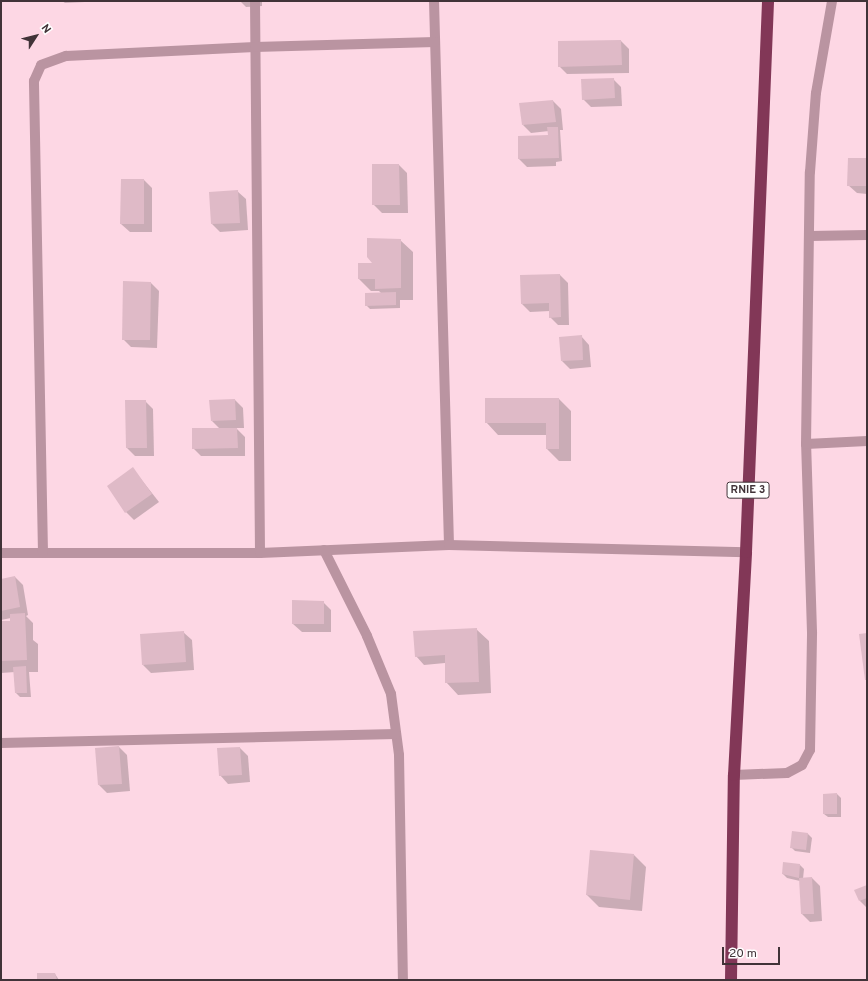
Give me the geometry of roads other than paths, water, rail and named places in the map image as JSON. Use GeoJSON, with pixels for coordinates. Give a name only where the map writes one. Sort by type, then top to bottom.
{"type":"FeatureCollection","features":[{"type":"Feature","properties":{"kind":"highway","name":"RNIE 3"},"geometry":{"type":"LineString","coordinates":[[731,980],[734,776],[746,552],[768,1]]}},
{"type":"Feature","properties":{"kind":"street"},"geometry":{"type":"LineString","coordinates":[[255,1],[260,553]]}},
{"type":"Feature","properties":{"kind":"street"},"geometry":{"type":"LineString","coordinates":[[434,1],[449,545]]}},
{"type":"Feature","properties":{"kind":"street"},"geometry":{"type":"LineString","coordinates":[[734,776],[787,773],[802,766],[810,750],[812,632],[806,444],[810,172],[816,92],[832,1]]}},
{"type":"Feature","properties":{"kind":"street"},"geometry":{"type":"LineString","coordinates":[[43,553],[34,81],[41,65],[66,56],[255,47],[435,42]]}},
{"type":"Feature","properties":{"kind":"street"},"geometry":{"type":"LineString","coordinates":[[810,236],[867,235]]}},
{"type":"Feature","properties":{"kind":"street"},"geometry":{"type":"LineString","coordinates":[[806,444],[867,441]]}},
{"type":"Feature","properties":{"kind":"street"},"geometry":{"type":"LineString","coordinates":[[1,553],[260,553],[449,545],[746,552]]}},
{"type":"Feature","properties":{"kind":"street"},"geometry":{"type":"LineString","coordinates":[[324,550],[367,636],[391,694],[400,755],[403,980]]}},
{"type":"Feature","properties":{"kind":"street"},"geometry":{"type":"LineString","coordinates":[[1,742],[396,734]]}}]}
